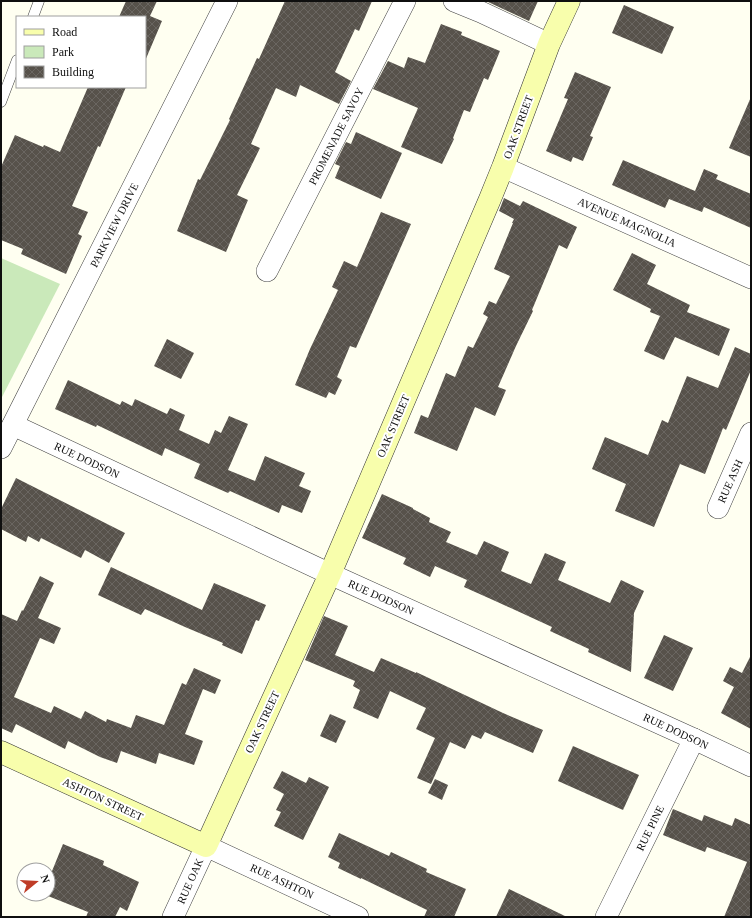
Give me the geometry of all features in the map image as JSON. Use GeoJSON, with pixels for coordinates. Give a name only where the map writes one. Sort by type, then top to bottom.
{"type":"FeatureCollection","features":[{"type":"Feature","properties":{"kind":"main road","name":"OAK STREET"},"geometry":{"type":"LineString","coordinates":[[206,846],[330,574],[503,166],[549,44],[569,1]]}},
{"type":"Feature","properties":{"kind":"main road","name":"ASHTON STREET"},"geometry":{"type":"LineString","coordinates":[[1,752],[206,846]]}},
{"type":"Feature","properties":{"kind":"street","name":"PARKVIEW DRIVE"},"geometry":{"type":"LineString","coordinates":[[1,448],[227,1]]}},
{"type":"Feature","properties":{"kind":"street","name":"PROMENADE SAVOY"},"geometry":{"type":"LineString","coordinates":[[267,270],[405,1]]}},
{"type":"Feature","properties":{"kind":"street"},"geometry":{"type":"LineString","coordinates":[[454,1],[549,44]]}},
{"type":"Feature","properties":{"kind":"street","name":"AVENUE MAGNOLIA"},"geometry":{"type":"LineString","coordinates":[[503,166],[751,278]]}},
{"type":"Feature","properties":{"kind":"street","name":"RUE DODSON"},"geometry":{"type":"LineString","coordinates":[[12,425],[330,574],[751,766]]}},
{"type":"Feature","properties":{"kind":"street","name":"RUE ASH"},"geometry":{"type":"LineString","coordinates":[[718,508],[751,433]]}},
{"type":"Feature","properties":{"kind":"street","name":"RUE PINE"},"geometry":{"type":"LineString","coordinates":[[606,917],[694,739]]}},
{"type":"Feature","properties":{"kind":"street","name":"RUE OAK"},"geometry":{"type":"LineString","coordinates":[[173,917],[206,846]]}},
{"type":"Feature","properties":{"kind":"street","name":"RUE ASHTON"},"geometry":{"type":"LineString","coordinates":[[206,846],[358,917]]}},
{"type":"Feature","properties":{"kind":"lane"},"geometry":{"type":"LineString","coordinates":[[33,16],[39,1]]}},
{"type":"Feature","properties":{"kind":"lane"},"geometry":{"type":"LineString","coordinates":[[1,102],[16,63]]}},
{"type":"Feature","properties":{"kind":"green space"},"geometry":{"type":"Polygon","coordinates":[[[1,258],[60,284],[1,399],[1,258]]]}},
{"type":"Feature","properties":{"kind":"building"},"geometry":{"type":"Polygon","coordinates":[[[126,1],[157,1],[150,16],[162,21],[146,59],[146,16],[119,16],[126,1]]]}},
{"type":"Feature","properties":{"kind":"building"},"geometry":{"type":"Polygon","coordinates":[[[285,1],[372,1],[359,31],[355,29],[335,72],[351,81],[339,104],[300,85],[296,97],[276,88],[251,144],[260,148],[237,195],[248,200],[226,252],[177,231],[198,179],[200,180],[230,120],[229,119],[257,58],[259,59],[285,1]]]}},
{"type":"Feature","properties":{"kind":"building"},"geometry":{"type":"Polygon","coordinates":[[[486,1],[538,1],[529,21],[486,1]]]}},
{"type":"Feature","properties":{"kind":"building"},"geometry":{"type":"Polygon","coordinates":[[[624,5],[674,27],[662,54],[612,33],[624,5]]]}},
{"type":"Feature","properties":{"kind":"building"},"geometry":{"type":"Polygon","coordinates":[[[441,24],[462,32],[461,35],[500,51],[488,80],[484,78],[470,112],[464,110],[453,138],[454,139],[442,164],[401,147],[418,108],[373,89],[388,61],[404,68],[408,57],[425,63],[441,24]]]}},
{"type":"Feature","properties":{"kind":"building"},"geometry":{"type":"Polygon","coordinates":[[[575,72],[611,87],[590,136],[593,137],[583,161],[573,157],[571,162],[546,151],[568,99],[564,98],[575,72]]]}},
{"type":"Feature","properties":{"kind":"building"},"geometry":{"type":"Polygon","coordinates":[[[88,88],[126,88],[72,206],[88,212],[78,234],[82,236],[66,274],[21,254],[23,249],[1,240],[1,167],[15,135],[43,147],[44,145],[60,152],[88,88]]]}},
{"type":"Feature","properties":{"kind":"building"},"geometry":{"type":"Polygon","coordinates":[[[751,97],[751,157],[729,148],[751,97]]]}},
{"type":"Feature","properties":{"kind":"building"},"geometry":{"type":"Polygon","coordinates":[[[356,132],[402,153],[381,199],[335,178],[340,166],[335,164],[346,142],[351,144],[356,132]]]}},
{"type":"Feature","properties":{"kind":"building"},"geometry":{"type":"Polygon","coordinates":[[[623,160],[695,191],[704,169],[718,175],[716,179],[751,194],[751,228],[704,207],[702,212],[669,199],[665,208],[612,185],[623,160]]]}},
{"type":"Feature","properties":{"kind":"building"},"geometry":{"type":"Polygon","coordinates":[[[504,198],[520,206],[523,201],[577,227],[567,249],[559,245],[532,310],[533,311],[498,387],[506,390],[495,416],[475,407],[457,451],[414,433],[421,415],[428,418],[446,373],[455,377],[468,346],[473,348],[488,317],[483,314],[489,301],[496,304],[510,276],[494,269],[514,219],[499,211],[504,198]]]}},
{"type":"Feature","properties":{"kind":"building"},"geometry":{"type":"Polygon","coordinates":[[[381,212],[411,224],[356,348],[350,346],[337,377],[342,380],[335,395],[329,392],[326,398],[295,385],[338,290],[332,287],[344,261],[357,267],[381,212]]]}},
{"type":"Feature","properties":{"kind":"building"},"geometry":{"type":"Polygon","coordinates":[[[632,253],[656,265],[647,284],[690,305],[687,312],[730,329],[719,356],[675,337],[664,360],[644,351],[660,316],[650,312],[651,309],[613,290],[632,253]]]}},
{"type":"Feature","properties":{"kind":"building"},"geometry":{"type":"Polygon","coordinates":[[[167,339],[194,353],[181,379],[154,366],[167,339]]]}},
{"type":"Feature","properties":{"kind":"building"},"geometry":{"type":"Polygon","coordinates":[[[735,347],[751,354],[751,370],[726,430],[723,428],[705,474],[680,464],[654,527],[615,511],[626,484],[592,469],[605,437],[648,455],[662,420],[668,423],[687,376],[718,388],[735,347]]]}},
{"type":"Feature","properties":{"kind":"building"},"geometry":{"type":"Polygon","coordinates":[[[68,380],[120,405],[122,401],[132,406],[135,399],[167,414],[170,408],[185,415],[179,430],[209,444],[215,430],[221,433],[229,416],[248,424],[228,470],[255,481],[265,456],[305,473],[299,486],[311,491],[302,513],[282,505],[279,513],[230,491],[228,493],[194,478],[200,464],[165,448],[162,456],[97,425],[96,427],[55,409],[68,380]]]}},
{"type":"Feature","properties":{"kind":"building"},"geometry":{"type":"Polygon","coordinates":[[[16,478],[125,533],[109,563],[85,550],[81,558],[41,538],[39,542],[28,536],[26,542],[1,529],[1,509],[16,478]]]}},
{"type":"Feature","properties":{"kind":"building"},"geometry":{"type":"Polygon","coordinates":[[[382,494],[413,508],[430,518],[429,522],[451,532],[446,542],[477,555],[484,541],[509,552],[501,571],[531,584],[545,553],[566,562],[558,580],[610,603],[621,580],[644,591],[634,613],[631,672],[588,652],[589,649],[550,631],[552,627],[464,587],[467,580],[435,566],[430,577],[403,564],[406,558],[362,538],[382,494]]]}},
{"type":"Feature","properties":{"kind":"building"},"geometry":{"type":"Polygon","coordinates":[[[111,567],[202,610],[214,583],[266,605],[259,621],[256,620],[242,654],[222,645],[223,643],[145,609],[141,615],[98,595],[111,567]]]}},
{"type":"Feature","properties":{"kind":"building"},"geometry":{"type":"Polygon","coordinates":[[[40,576],[54,583],[38,618],[61,628],[54,644],[40,638],[14,697],[51,713],[54,706],[81,719],[85,711],[106,722],[107,719],[131,728],[136,715],[164,725],[182,683],[186,685],[194,668],[221,680],[215,694],[203,689],[185,734],[203,741],[194,765],[159,753],[156,764],[121,751],[117,763],[100,757],[68,741],[65,749],[16,724],[12,733],[1,728],[1,614],[17,621],[40,576]]]}},
{"type":"Feature","properties":{"kind":"building"},"geometry":{"type":"Polygon","coordinates":[[[324,616],[348,626],[335,655],[374,672],[381,658],[416,672],[543,730],[533,753],[485,732],[481,739],[472,735],[465,749],[450,742],[431,784],[417,778],[435,738],[416,729],[426,708],[390,691],[378,719],[353,708],[360,690],[353,686],[355,681],[305,660],[324,616]]]}},
{"type":"Feature","properties":{"kind":"building"},"geometry":{"type":"Polygon","coordinates":[[[664,635],[693,648],[673,691],[644,678],[664,635]]]}},
{"type":"Feature","properties":{"kind":"building"},"geometry":{"type":"Polygon","coordinates":[[[751,655],[751,729],[721,713],[734,687],[723,681],[730,667],[742,673],[751,655]]]}},
{"type":"Feature","properties":{"kind":"building"},"geometry":{"type":"Polygon","coordinates":[[[330,714],[346,721],[336,743],[320,736],[330,714]]]}},
{"type":"Feature","properties":{"kind":"building"},"geometry":{"type":"Polygon","coordinates":[[[573,746],[639,775],[623,810],[558,781],[573,746]]]}},
{"type":"Feature","properties":{"kind":"building"},"geometry":{"type":"Polygon","coordinates":[[[282,771],[306,783],[309,777],[329,787],[303,840],[274,826],[281,812],[276,810],[284,794],[273,788],[282,771]]]}},
{"type":"Feature","properties":{"kind":"building"},"geometry":{"type":"Polygon","coordinates":[[[435,779],[448,785],[442,800],[428,793],[435,779]]]}},
{"type":"Feature","properties":{"kind":"building"},"geometry":{"type":"Polygon","coordinates":[[[673,809],[702,821],[704,815],[732,826],[735,818],[751,825],[751,917],[724,917],[747,862],[707,847],[705,852],[663,835],[673,809]]]}},
{"type":"Feature","properties":{"kind":"building"},"geometry":{"type":"Polygon","coordinates":[[[339,833],[389,856],[391,852],[427,869],[426,872],[466,889],[454,917],[424,917],[427,910],[338,868],[340,863],[328,857],[339,833]]]}},
{"type":"Feature","properties":{"kind":"building"},"geometry":{"type":"Polygon","coordinates":[[[63,844],[104,861],[103,865],[139,882],[127,911],[120,907],[115,917],[86,917],[88,912],[56,899],[56,862],[63,844]]]}},
{"type":"Feature","properties":{"kind":"building"},"geometry":{"type":"Polygon","coordinates":[[[509,889],[567,917],[496,917],[509,889]]]}}]}
